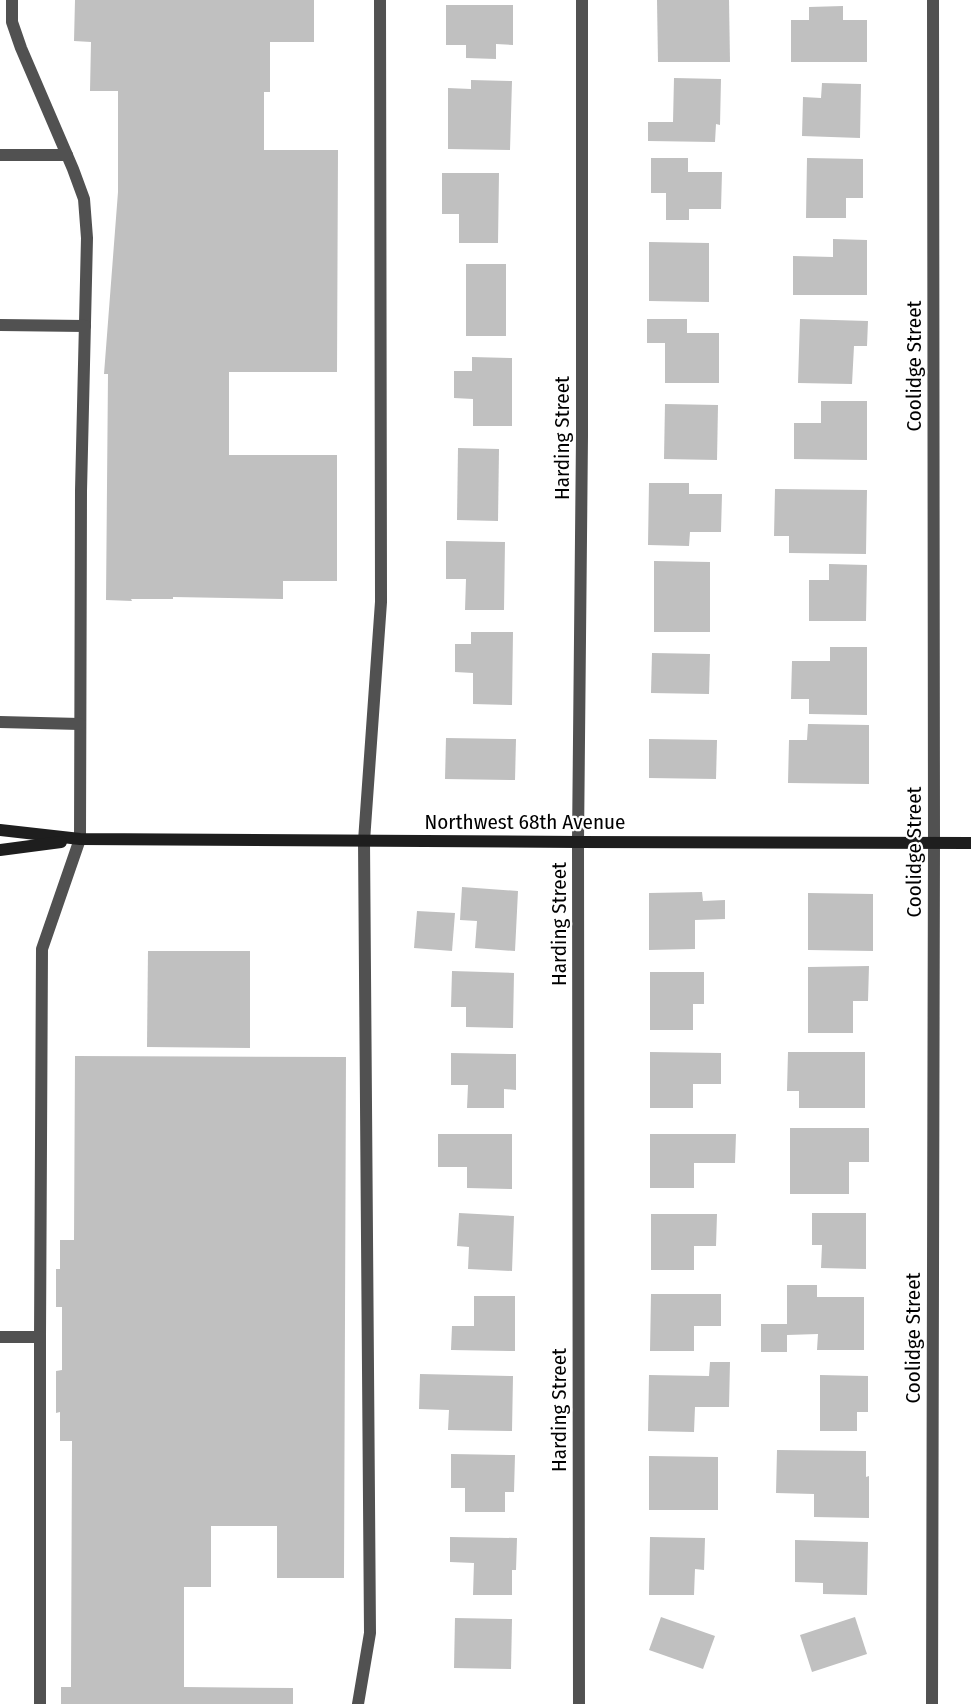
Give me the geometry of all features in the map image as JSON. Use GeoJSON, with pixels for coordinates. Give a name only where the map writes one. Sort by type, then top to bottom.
{"type":"FeatureCollection","features":[{"type":"Feature","properties":{"kind":"street"},"geometry":{"type":"LineString","coordinates":[[12,0],[12,22],[21,48],[84,199],[87,238],[81,491],[80,839],[42,949],[40,1704]]}},
{"type":"Feature","properties":{"kind":"street"},"geometry":{"type":"LineString","coordinates":[[358,1704],[370,1632],[364,841],[381,602],[380,0]]}},
{"type":"Feature","properties":{"kind":"street","name":"Harding Street"},"geometry":{"type":"LineString","coordinates":[[579,1704],[578,842],[582,447],[582,0]]}},
{"type":"Feature","properties":{"kind":"street","name":"Coolidge Street"},"geometry":{"type":"LineString","coordinates":[[932,1704],[933,0]]}},
{"type":"Feature","properties":{"kind":"street"},"geometry":{"type":"LineString","coordinates":[[0,155],[67,155]]}},
{"type":"Feature","properties":{"kind":"street"},"geometry":{"type":"LineString","coordinates":[[0,325],[84,326]]}},
{"type":"Feature","properties":{"kind":"street"},"geometry":{"type":"LineString","coordinates":[[1,722],[80,724]]}},
{"type":"Feature","properties":{"kind":"street","name":"Northwest 68th Avenue"},"geometry":{"type":"LineString","coordinates":[[0,830],[80,839],[971,843]]}},
{"type":"Feature","properties":{"kind":"street","name":"Northwest 68th Avenue"},"geometry":{"type":"LineString","coordinates":[[0,850],[80,839]]}},
{"type":"Feature","properties":{"kind":"street"},"geometry":{"type":"LineString","coordinates":[[0,1337],[40,1337]]}},
{"type":"Feature","properties":{"kind":"building"},"geometry":{"type":"Polygon","coordinates":[[[75,0],[314,0],[314,42],[270,42],[270,92],[264,92],[264,150],[338,150],[337,372],[229,372],[229,455],[337,455],[337,581],[283,581],[283,599],[173,597],[173,599],[131,599],[132,601],[106,600],[108,374],[104,374],[118,192],[118,91],[90,91],[91,42],[74,41],[75,0]]]}},
{"type":"Feature","properties":{"kind":"building"},"geometry":{"type":"Polygon","coordinates":[[[657,0],[729,0],[730,62],[658,62],[657,0]]]}},
{"type":"Feature","properties":{"kind":"building"},"geometry":{"type":"Polygon","coordinates":[[[446,5],[513,5],[513,45],[496,44],[496,59],[466,58],[466,45],[446,45],[446,5]]]}},
{"type":"Feature","properties":{"kind":"building"},"geometry":{"type":"Polygon","coordinates":[[[843,6],[843,20],[867,20],[867,62],[791,62],[791,20],[809,20],[809,7],[843,6]]]}},
{"type":"Feature","properties":{"kind":"building"},"geometry":{"type":"Polygon","coordinates":[[[674,78],[721,79],[720,125],[716,124],[715,142],[648,141],[648,122],[673,122],[674,78]]]}},
{"type":"Feature","properties":{"kind":"building"},"geometry":{"type":"Polygon","coordinates":[[[471,80],[512,81],[510,150],[448,149],[448,88],[471,89],[471,80]]]}},
{"type":"Feature","properties":{"kind":"building"},"geometry":{"type":"Polygon","coordinates":[[[822,83],[861,84],[860,138],[802,136],[803,97],[821,98],[822,83]]]}},
{"type":"Feature","properties":{"kind":"building"},"geometry":{"type":"Polygon","coordinates":[[[651,158],[688,158],[688,172],[722,172],[721,209],[689,209],[689,220],[666,220],[666,193],[651,193],[651,158]]]}},
{"type":"Feature","properties":{"kind":"building"},"geometry":{"type":"Polygon","coordinates":[[[807,158],[863,159],[863,198],[846,198],[846,218],[806,218],[807,158]]]}},
{"type":"Feature","properties":{"kind":"building"},"geometry":{"type":"Polygon","coordinates":[[[442,173],[499,173],[498,243],[459,243],[459,214],[442,214],[442,173]]]}},
{"type":"Feature","properties":{"kind":"building"},"geometry":{"type":"Polygon","coordinates":[[[833,239],[867,240],[867,295],[793,295],[793,256],[833,257],[833,239]]]}},
{"type":"Feature","properties":{"kind":"building"},"geometry":{"type":"Polygon","coordinates":[[[649,242],[709,243],[709,302],[649,301],[649,242]]]}},
{"type":"Feature","properties":{"kind":"building"},"geometry":{"type":"Polygon","coordinates":[[[466,264],[506,264],[506,336],[466,336],[466,264]]]}},
{"type":"Feature","properties":{"kind":"building"},"geometry":{"type":"Polygon","coordinates":[[[647,319],[687,319],[687,333],[719,333],[719,383],[665,383],[665,343],[647,343],[647,319]]]}},
{"type":"Feature","properties":{"kind":"building"},"geometry":{"type":"Polygon","coordinates":[[[800,319],[868,321],[867,346],[854,346],[852,384],[798,383],[800,319]]]}},
{"type":"Feature","properties":{"kind":"building"},"geometry":{"type":"Polygon","coordinates":[[[472,357],[512,358],[512,426],[473,426],[473,399],[454,398],[454,371],[472,371],[472,357]]]}},
{"type":"Feature","properties":{"kind":"building"},"geometry":{"type":"Polygon","coordinates":[[[821,401],[867,401],[867,460],[794,459],[794,423],[821,423],[821,401]]]}},
{"type":"Feature","properties":{"kind":"building"},"geometry":{"type":"Polygon","coordinates":[[[665,404],[718,405],[717,460],[664,459],[665,404]]]}},
{"type":"Feature","properties":{"kind":"building"},"geometry":{"type":"Polygon","coordinates":[[[458,448],[499,449],[498,521],[457,520],[458,448]]]}},
{"type":"Feature","properties":{"kind":"building"},"geometry":{"type":"Polygon","coordinates":[[[649,483],[689,483],[689,494],[722,494],[721,532],[690,532],[689,546],[648,545],[649,483]]]}},
{"type":"Feature","properties":{"kind":"building"},"geometry":{"type":"Polygon","coordinates":[[[775,489],[867,490],[866,554],[789,553],[789,536],[774,536],[775,489]]]}},
{"type":"Feature","properties":{"kind":"building"},"geometry":{"type":"Polygon","coordinates":[[[446,541],[505,542],[504,610],[465,610],[466,579],[446,579],[446,541]]]}},
{"type":"Feature","properties":{"kind":"building"},"geometry":{"type":"Polygon","coordinates":[[[654,561],[710,562],[710,632],[654,632],[654,561]]]}},
{"type":"Feature","properties":{"kind":"building"},"geometry":{"type":"Polygon","coordinates":[[[829,564],[867,565],[866,621],[809,621],[809,580],[829,580],[829,564]]]}},
{"type":"Feature","properties":{"kind":"building"},"geometry":{"type":"Polygon","coordinates":[[[471,632],[513,632],[512,705],[473,704],[473,673],[455,672],[455,644],[471,644],[471,632]]]}},
{"type":"Feature","properties":{"kind":"building"},"geometry":{"type":"Polygon","coordinates":[[[830,647],[867,647],[867,715],[809,714],[809,699],[791,699],[792,661],[830,661],[830,647]]]}},
{"type":"Feature","properties":{"kind":"building"},"geometry":{"type":"Polygon","coordinates":[[[652,653],[710,654],[709,694],[651,693],[652,653]]]}},
{"type":"Feature","properties":{"kind":"building"},"geometry":{"type":"Polygon","coordinates":[[[808,724],[869,725],[869,784],[788,783],[789,740],[807,740],[808,724]]]}},
{"type":"Feature","properties":{"kind":"building"},"geometry":{"type":"Polygon","coordinates":[[[446,738],[516,739],[515,780],[445,779],[446,738]]]}},
{"type":"Feature","properties":{"kind":"building"},"geometry":{"type":"Polygon","coordinates":[[[649,739],[717,740],[716,779],[649,778],[649,739]]]}},
{"type":"Feature","properties":{"kind":"building"},"geometry":{"type":"Polygon","coordinates":[[[462,887],[518,891],[515,951],[475,948],[477,921],[460,920],[462,887]]]}},
{"type":"Feature","properties":{"kind":"building"},"geometry":{"type":"Polygon","coordinates":[[[702,892],[703,901],[725,900],[725,919],[695,920],[695,949],[649,950],[649,893],[702,892]]]}},
{"type":"Feature","properties":{"kind":"building"},"geometry":{"type":"Polygon","coordinates":[[[808,893],[873,894],[873,951],[808,950],[808,893]]]}},
{"type":"Feature","properties":{"kind":"building"},"geometry":{"type":"Polygon","coordinates":[[[417,911],[455,913],[452,951],[414,948],[417,911]]]}},
{"type":"Feature","properties":{"kind":"building"},"geometry":{"type":"Polygon","coordinates":[[[148,951],[250,951],[250,1048],[147,1047],[148,951]]]}},
{"type":"Feature","properties":{"kind":"building"},"geometry":{"type":"Polygon","coordinates":[[[869,966],[868,1001],[853,1001],[853,1033],[808,1033],[808,967],[869,966]]]}},
{"type":"Feature","properties":{"kind":"building"},"geometry":{"type":"Polygon","coordinates":[[[452,971],[514,973],[513,1028],[466,1027],[466,1007],[451,1007],[452,971]]]}},
{"type":"Feature","properties":{"kind":"building"},"geometry":{"type":"Polygon","coordinates":[[[650,972],[704,972],[704,1004],[693,1004],[693,1030],[650,1030],[650,972]]]}},
{"type":"Feature","properties":{"kind":"building"},"geometry":{"type":"Polygon","coordinates":[[[650,1052],[721,1053],[721,1084],[693,1084],[693,1108],[650,1108],[650,1052]]]}},
{"type":"Feature","properties":{"kind":"building"},"geometry":{"type":"Polygon","coordinates":[[[788,1052],[865,1052],[865,1108],[799,1108],[799,1091],[787,1091],[788,1052]]]}},
{"type":"Feature","properties":{"kind":"building"},"geometry":{"type":"Polygon","coordinates":[[[451,1053],[516,1054],[516,1090],[504,1089],[504,1108],[467,1108],[468,1085],[451,1085],[451,1053]]]}},
{"type":"Feature","properties":{"kind":"building"},"geometry":{"type":"Polygon","coordinates":[[[75,1056],[346,1057],[344,1578],[277,1578],[277,1526],[211,1526],[211,1587],[184,1587],[184,1687],[293,1688],[293,1704],[61,1704],[61,1687],[71,1687],[72,1441],[60,1441],[60,1412],[56,1413],[56,1371],[62,1370],[62,1307],[56,1307],[56,1269],[60,1269],[60,1240],[74,1240],[75,1056]]]}},
{"type":"Feature","properties":{"kind":"building"},"geometry":{"type":"Polygon","coordinates":[[[790,1128],[869,1128],[869,1162],[849,1162],[849,1194],[790,1194],[790,1128]]]}},
{"type":"Feature","properties":{"kind":"building"},"geometry":{"type":"Polygon","coordinates":[[[438,1134],[512,1134],[512,1189],[467,1188],[467,1167],[438,1167],[438,1134]]]}},
{"type":"Feature","properties":{"kind":"building"},"geometry":{"type":"Polygon","coordinates":[[[650,1134],[736,1134],[735,1163],[694,1163],[694,1188],[650,1188],[650,1134]]]}},
{"type":"Feature","properties":{"kind":"building"},"geometry":{"type":"Polygon","coordinates":[[[459,1213],[514,1216],[512,1271],[468,1269],[469,1247],[457,1246],[459,1213]]]}},
{"type":"Feature","properties":{"kind":"building"},"geometry":{"type":"Polygon","coordinates":[[[812,1213],[866,1213],[866,1269],[821,1268],[822,1245],[812,1245],[812,1213]]]}},
{"type":"Feature","properties":{"kind":"building"},"geometry":{"type":"Polygon","coordinates":[[[651,1214],[717,1214],[716,1246],[694,1246],[694,1270],[651,1270],[651,1214]]]}},
{"type":"Feature","properties":{"kind":"building"},"geometry":{"type":"Polygon","coordinates":[[[787,1285],[817,1285],[817,1297],[864,1297],[864,1350],[817,1350],[818,1334],[787,1335],[787,1352],[761,1352],[761,1324],[787,1324],[787,1285]]]}},
{"type":"Feature","properties":{"kind":"building"},"geometry":{"type":"Polygon","coordinates":[[[651,1294],[721,1294],[721,1326],[694,1326],[694,1351],[650,1351],[651,1294]]]}},
{"type":"Feature","properties":{"kind":"building"},"geometry":{"type":"Polygon","coordinates":[[[474,1296],[515,1296],[515,1351],[451,1350],[452,1326],[474,1326],[474,1296]]]}},
{"type":"Feature","properties":{"kind":"building"},"geometry":{"type":"Polygon","coordinates":[[[710,1362],[730,1362],[729,1407],[695,1407],[694,1432],[648,1431],[649,1375],[709,1376],[710,1362]]]}},
{"type":"Feature","properties":{"kind":"building"},"geometry":{"type":"Polygon","coordinates":[[[420,1374],[513,1376],[512,1431],[448,1430],[449,1410],[419,1409],[420,1374]]]}},
{"type":"Feature","properties":{"kind":"building"},"geometry":{"type":"Polygon","coordinates":[[[820,1375],[868,1376],[868,1412],[857,1412],[857,1431],[820,1431],[820,1375]]]}},
{"type":"Feature","properties":{"kind":"building"},"geometry":{"type":"Polygon","coordinates":[[[777,1450],[866,1451],[866,1477],[869,1476],[869,1518],[814,1517],[814,1494],[776,1493],[777,1450]]]}},
{"type":"Feature","properties":{"kind":"building"},"geometry":{"type":"Polygon","coordinates":[[[451,1454],[515,1455],[514,1492],[505,1492],[505,1512],[465,1512],[465,1488],[451,1488],[451,1454]]]}},
{"type":"Feature","properties":{"kind":"building"},"geometry":{"type":"Polygon","coordinates":[[[649,1456],[718,1457],[718,1510],[649,1510],[649,1456]]]}},
{"type":"Feature","properties":{"kind":"building"},"geometry":{"type":"Polygon","coordinates":[[[450,1537],[517,1538],[516,1570],[512,1570],[512,1595],[473,1595],[474,1563],[450,1562],[450,1537]]]}},
{"type":"Feature","properties":{"kind":"building"},"geometry":{"type":"Polygon","coordinates":[[[650,1537],[705,1538],[704,1570],[695,1569],[694,1595],[649,1595],[650,1537]]]}},
{"type":"Feature","properties":{"kind":"building"},"geometry":{"type":"Polygon","coordinates":[[[795,1540],[868,1542],[867,1595],[823,1594],[823,1583],[795,1582],[795,1540]]]}},
{"type":"Feature","properties":{"kind":"building"},"geometry":{"type":"Polygon","coordinates":[[[661,1617],[715,1636],[703,1669],[649,1650],[661,1617]]]}},
{"type":"Feature","properties":{"kind":"building"},"geometry":{"type":"Polygon","coordinates":[[[855,1617],[867,1654],[812,1672],[800,1635],[855,1617]]]}},
{"type":"Feature","properties":{"kind":"building"},"geometry":{"type":"Polygon","coordinates":[[[455,1618],[512,1619],[511,1669],[454,1668],[455,1618]]]}}]}
